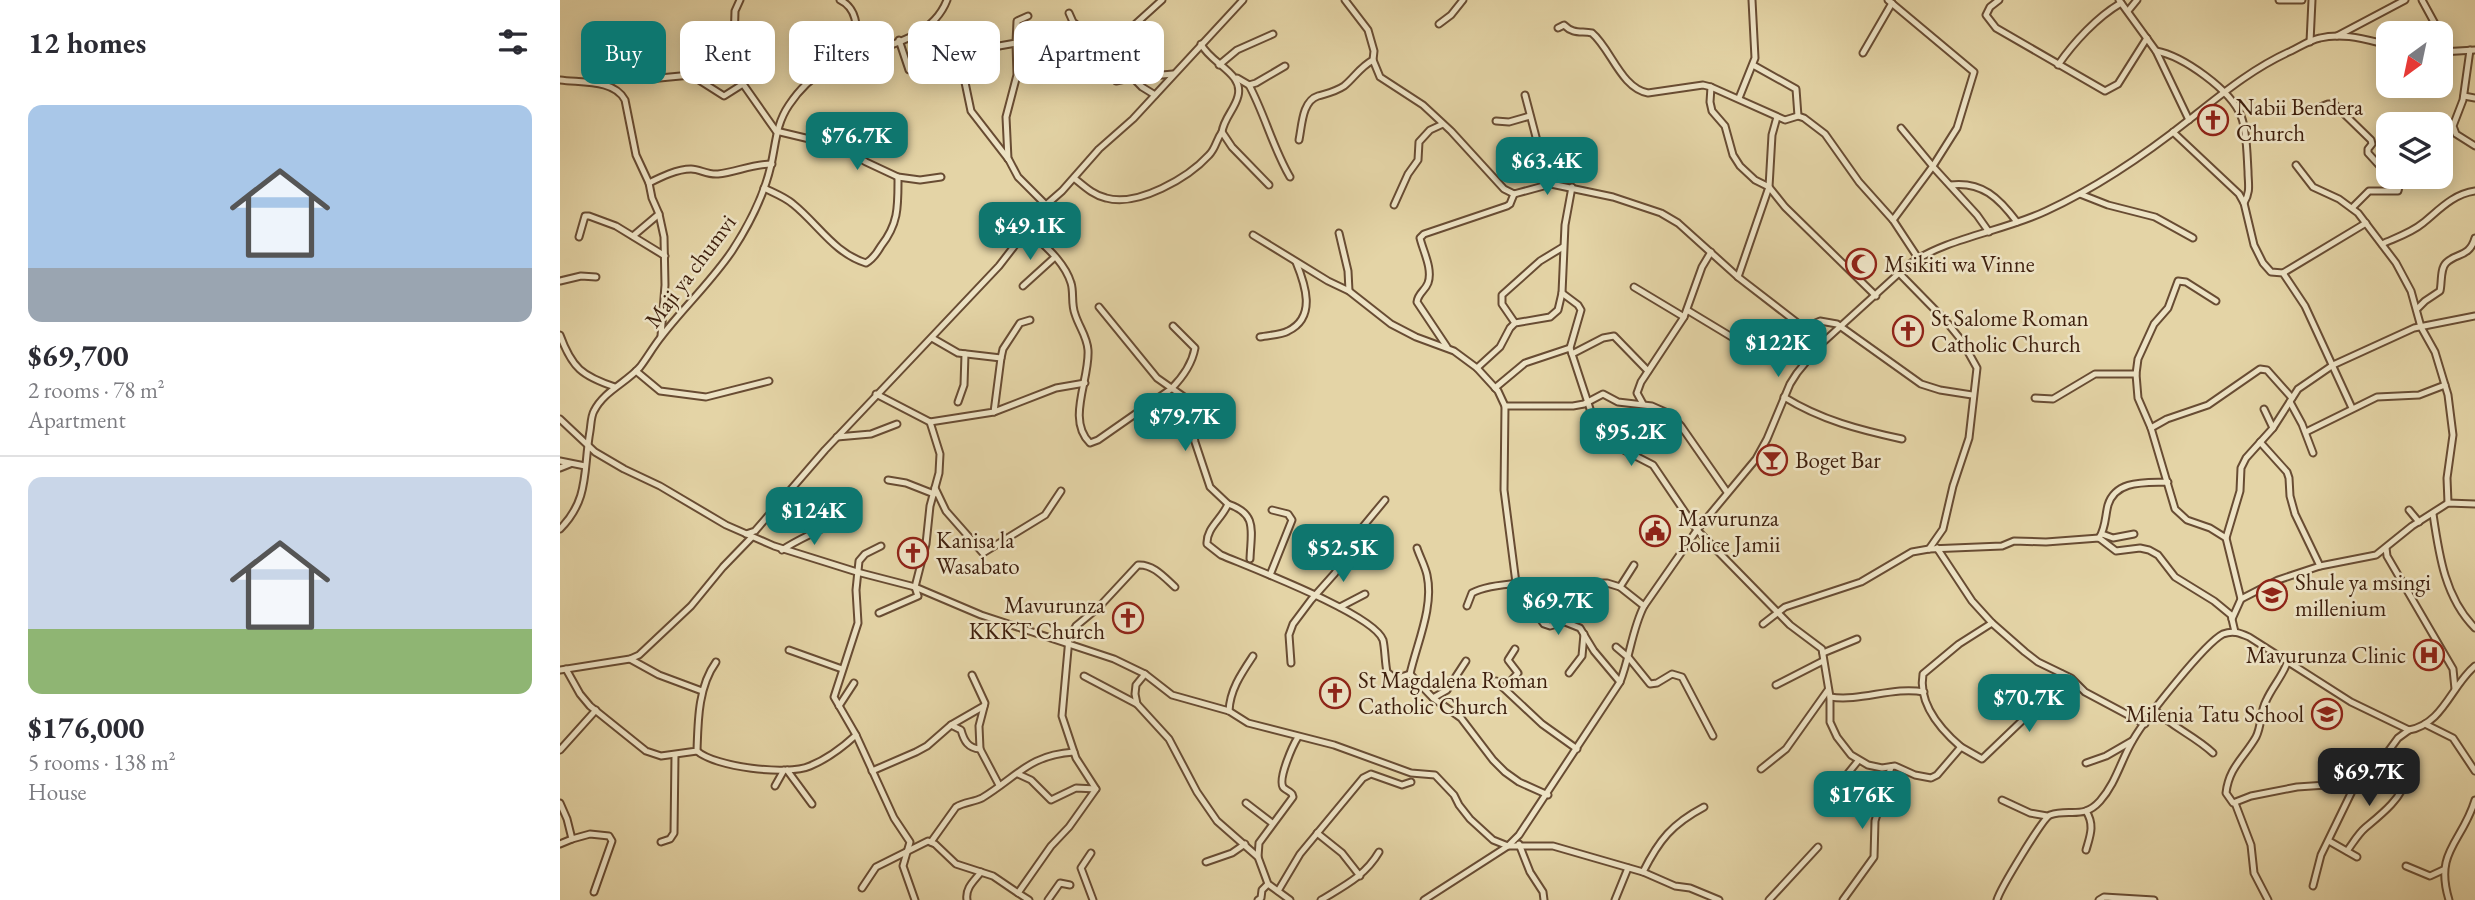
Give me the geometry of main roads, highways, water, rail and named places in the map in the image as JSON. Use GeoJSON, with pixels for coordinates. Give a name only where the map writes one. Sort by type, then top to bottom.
{"type":"FeatureCollection","features":[{"type":"Feature","properties":{"kind":"place","name":"Nabii Bendera Church"},"geometry":{"type":"Point","coordinates":[2213,120]}},
{"type":"Feature","properties":{"kind":"place","name":"Msikiti wa Vinne"},"geometry":{"type":"Point","coordinates":[1861,264]}},
{"type":"Feature","properties":{"kind":"place","name":"St Salome Roman Catholic Church"},"geometry":{"type":"Point","coordinates":[1908,331]}},
{"type":"Feature","properties":{"kind":"place","name":"Boget Bar"},"geometry":{"type":"Point","coordinates":[1772,460]}},
{"type":"Feature","properties":{"kind":"place","name":"Mavurunza Police Jamii"},"geometry":{"type":"Point","coordinates":[1655,531]}},
{"type":"Feature","properties":{"kind":"place","name":"Kanisa la Wasabato"},"geometry":{"type":"Point","coordinates":[913,553]}},
{"type":"Feature","properties":{"kind":"place","name":"Shule ya msingi millenium"},"geometry":{"type":"Point","coordinates":[2272,595]}},
{"type":"Feature","properties":{"kind":"place","name":"Mavurunza KKKT Church"},"geometry":{"type":"Point","coordinates":[1128,618]}},
{"type":"Feature","properties":{"kind":"place","name":"Mavurunza Clinic"},"geometry":{"type":"Point","coordinates":[2429,655]}},
{"type":"Feature","properties":{"kind":"place","name":"St Magdalena Roman Catholic Church"},"geometry":{"type":"Point","coordinates":[1335,693]}},
{"type":"Feature","properties":{"kind":"place","name":"Milenia Tatu School"},"geometry":{"type":"Point","coordinates":[2327,714]}}]}
